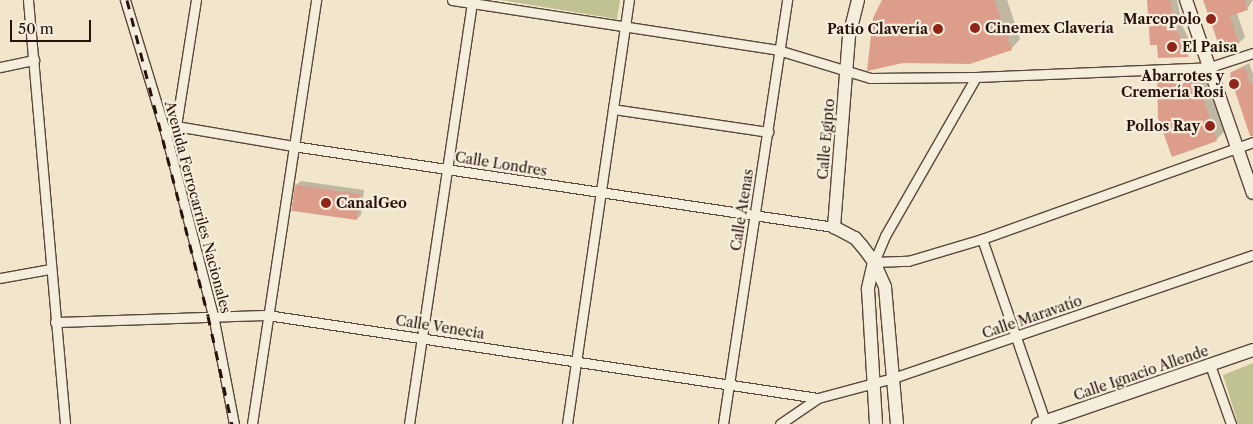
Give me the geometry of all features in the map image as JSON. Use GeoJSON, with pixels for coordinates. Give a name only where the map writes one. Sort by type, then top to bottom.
{"type":"FeatureCollection","features":[{"type":"Feature","properties":{"kind":"street"},"geometry":{"type":"LineString","coordinates":[[28,0],[65,424]]}},
{"type":"Feature","properties":{"kind":"street","name":"Avenida Ferrocarriles Nacionales"},"geometry":{"type":"LineString","coordinates":[[125,0],[165,131],[213,315],[234,424]]}},
{"type":"Feature","properties":{"kind":"street"},"geometry":{"type":"LineString","coordinates":[[165,131],[176,126],[196,0]]}},
{"type":"Feature","properties":{"kind":"street"},"geometry":{"type":"LineString","coordinates":[[252,424],[267,314],[316,0]]}},
{"type":"Feature","properties":{"kind":"street"},"geometry":{"type":"LineString","coordinates":[[452,0],[778,50],[847,73],[870,78],[976,77],[1210,67],[1253,53]]}},
{"type":"Feature","properties":{"kind":"street"},"geometry":{"type":"LineString","coordinates":[[567,424],[629,0]]}},
{"type":"Feature","properties":{"kind":"street","name":"Calle Atenas"},"geometry":{"type":"LineString","coordinates":[[723,424],[787,0]]}},
{"type":"Feature","properties":{"kind":"street","name":"Calle Egipto"},"geometry":{"type":"LineString","coordinates":[[834,227],[849,36],[858,0]]}},
{"type":"Feature","properties":{"kind":"street"},"geometry":{"type":"LineString","coordinates":[[1186,0],[1253,193]]}},
{"type":"Feature","properties":{"kind":"street"},"geometry":{"type":"LineString","coordinates":[[409,424],[472,2]]}},
{"type":"Feature","properties":{"kind":"street"},"geometry":{"type":"LineString","coordinates":[[0,67],[34,60]]}},
{"type":"Feature","properties":{"kind":"street"},"geometry":{"type":"LineString","coordinates":[[876,424],[868,288],[874,262],[885,236],[976,77]]}},
{"type":"Feature","properties":{"kind":"street"},"geometry":{"type":"LineString","coordinates":[[613,109],[768,132]]}},
{"type":"Feature","properties":{"kind":"street","name":"Calle Londres"},"geometry":{"type":"LineString","coordinates":[[176,126],[293,146],[834,227]]}},
{"type":"Feature","properties":{"kind":"street"},"geometry":{"type":"LineString","coordinates":[[874,262],[908,261],[982,239],[1253,142]]}},
{"type":"Feature","properties":{"kind":"street"},"geometry":{"type":"LineString","coordinates":[[834,227],[855,238],[874,262],[884,287],[897,424]]}},
{"type":"Feature","properties":{"kind":"street"},"geometry":{"type":"LineString","coordinates":[[982,239],[1043,423]]}},
{"type":"Feature","properties":{"kind":"street","name":"Calle Maravatío"},"geometry":{"type":"LineString","coordinates":[[818,398],[893,378],[1253,255]]}},
{"type":"Feature","properties":{"kind":"street"},"geometry":{"type":"LineString","coordinates":[[0,278],[50,269]]}},
{"type":"Feature","properties":{"kind":"street","name":"Calle Venecia"},"geometry":{"type":"LineString","coordinates":[[55,322],[267,314],[818,398]]}},
{"type":"Feature","properties":{"kind":"street","name":"Calle Ignacio Allende"},"geometry":{"type":"LineString","coordinates":[[1043,423],[1253,350]]}},
{"type":"Feature","properties":{"kind":"street"},"geometry":{"type":"LineString","coordinates":[[1210,365],[1231,424]]}},
{"type":"Feature","properties":{"kind":"street"},"geometry":{"type":"LineString","coordinates":[[780,424],[818,398]]}},
{"type":"Feature","properties":{"kind":"green space"},"geometry":{"type":"Polygon","coordinates":[[[500,0],[620,0],[617,19],[500,0]]]}},
{"type":"Feature","properties":{"kind":"green space"},"geometry":{"type":"Polygon","coordinates":[[[1253,363],[1253,424],[1238,424],[1223,375],[1253,363]]]}},
{"type":"Feature","properties":{"kind":"building","name":"Patio Clavería"},"geometry":{"type":"Polygon","coordinates":[[[882,0],[994,0],[1012,50],[970,64],[903,63],[867,71],[873,18],[882,0]]]}},
{"type":"Feature","properties":{"kind":"building"},"geometry":{"type":"Polygon","coordinates":[[[1147,0],[1170,0],[1177,31],[1189,57],[1158,58],[1157,45],[1150,45],[1147,0]]]}},
{"type":"Feature","properties":{"kind":"building"},"geometry":{"type":"Polygon","coordinates":[[[1203,0],[1245,0],[1248,10],[1230,16],[1239,44],[1221,51],[1203,0]]]}},
{"type":"Feature","properties":{"kind":"building"},"geometry":{"type":"Polygon","coordinates":[[[1245,67],[1250,84],[1253,84],[1253,136],[1250,136],[1230,76],[1231,72],[1245,67]]]}},
{"type":"Feature","properties":{"kind":"building"},"geometry":{"type":"Polygon","coordinates":[[[1196,77],[1217,141],[1172,157],[1158,118],[1157,78],[1196,77]]]}},
{"type":"Feature","properties":{"kind":"building","name":"CanalGeo"},"geometry":{"type":"Polygon","coordinates":[[[295,185],[360,194],[357,220],[291,211],[295,185]]]}},
{"type":"Feature","properties":{"kind":"railway"},"geometry":{"type":"LineString","coordinates":[[127,0],[208,316],[232,424]]}},
{"type":"Feature","properties":{"kind":"place","name":"Marcopolo"},"geometry":{"type":"Point","coordinates":[1211,19]}},
{"type":"Feature","properties":{"kind":"place","name":"Cinemex Clavería"},"geometry":{"type":"Point","coordinates":[975,28]}},
{"type":"Feature","properties":{"kind":"place","name":"Patio Clavería"},"geometry":{"type":"Point","coordinates":[938,29]}},
{"type":"Feature","properties":{"kind":"place","name":"El Paisa"},"geometry":{"type":"Point","coordinates":[1172,47]}},
{"type":"Feature","properties":{"kind":"place","name":"Abarrotes y Cremería Rosi"},"geometry":{"type":"Point","coordinates":[1234,84]}},
{"type":"Feature","properties":{"kind":"place","name":"Pollos Ray"},"geometry":{"type":"Point","coordinates":[1210,126]}},
{"type":"Feature","properties":{"kind":"place","name":"CanalGeo"},"geometry":{"type":"Point","coordinates":[326,203]}}]}
